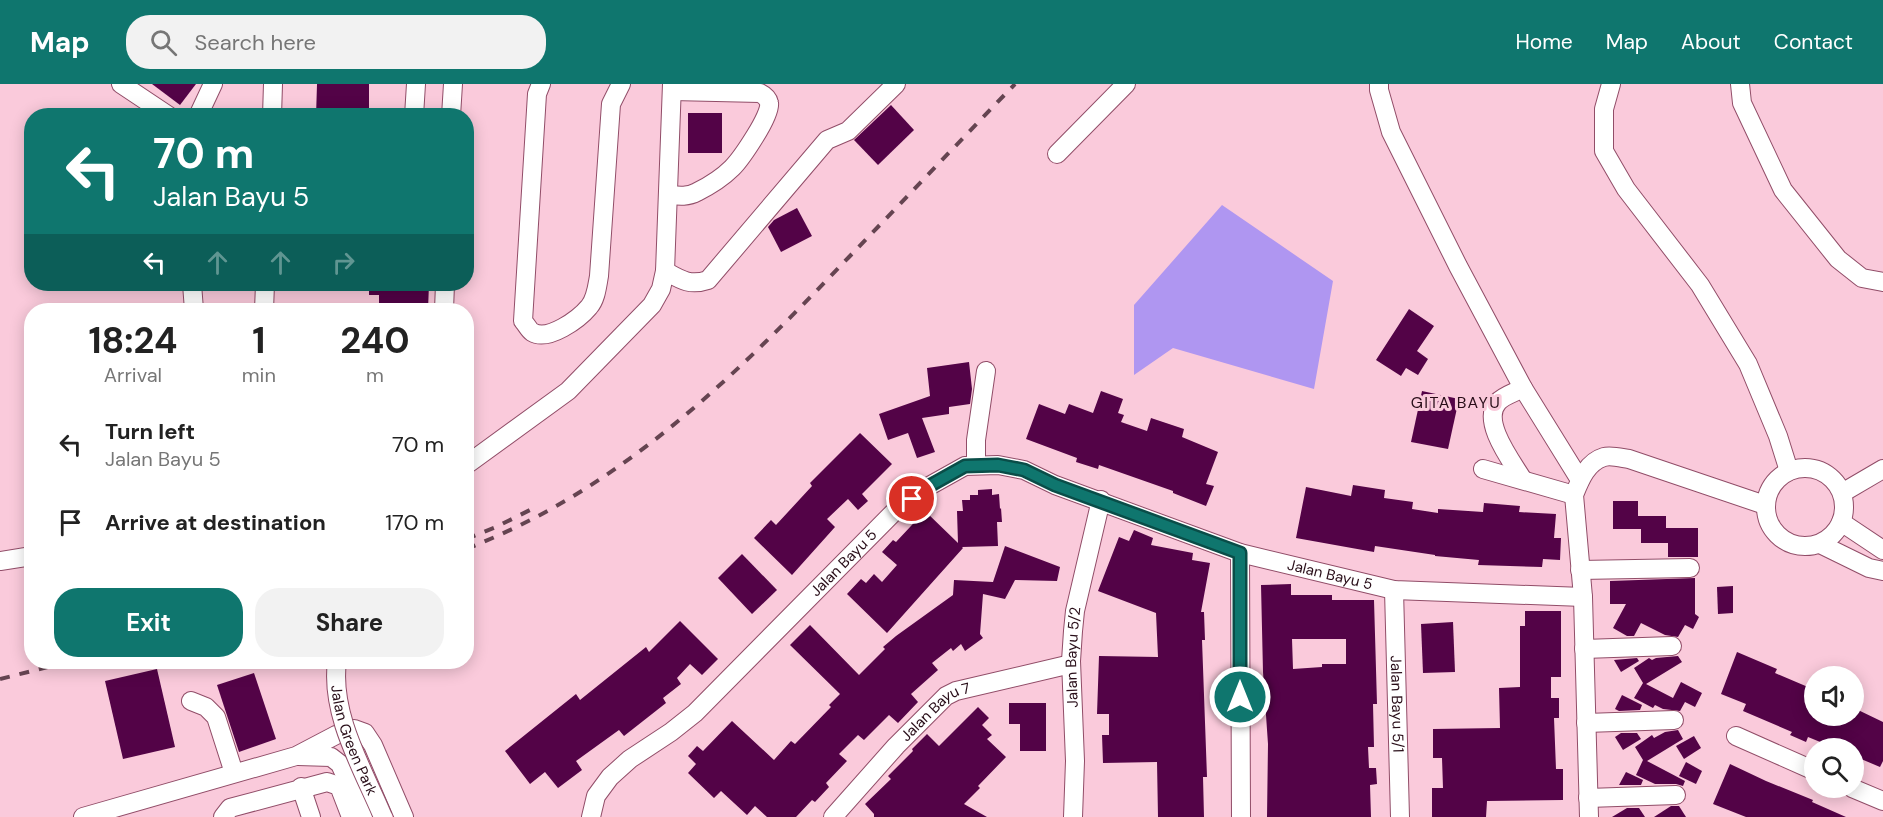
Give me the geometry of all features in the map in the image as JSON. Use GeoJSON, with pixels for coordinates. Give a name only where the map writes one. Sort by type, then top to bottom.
{"type":"FeatureCollection","features":[{"type":"Feature","properties":{"kind":"street"},"geometry":{"type":"LineString","coordinates":[[202,108],[213,84]]}},
{"type":"Feature","properties":{"kind":"street"},"geometry":{"type":"LineString","coordinates":[[272,108],[273,84]]}},
{"type":"Feature","properties":{"kind":"street"},"geometry":{"type":"LineString","coordinates":[[414,108],[416,84]]}},
{"type":"Feature","properties":{"kind":"street"},"geometry":{"type":"LineString","coordinates":[[452,108],[453,84]]}},
{"type":"Feature","properties":{"kind":"street"},"geometry":{"type":"LineString","coordinates":[[542,84],[537,94],[523,321],[533,333],[546,336],[575,322],[590,306],[595,294],[599,276],[611,104],[621,84]]}},
{"type":"Feature","properties":{"kind":"street"},"geometry":{"type":"LineString","coordinates":[[665,271],[683,281],[696,284],[708,280],[826,140],[848,131],[896,84]]}},
{"type":"Feature","properties":{"kind":"street"},"geometry":{"type":"LineString","coordinates":[[1057,154],[1126,84]]}},
{"type":"Feature","properties":{"kind":"street"},"geometry":{"type":"LineString","coordinates":[[1378,84],[1391,132],[1458,266],[1577,487],[1583,597],[1589,817]]}},
{"type":"Feature","properties":{"kind":"street"},"geometry":{"type":"LineString","coordinates":[[1611,84],[1604,109],[1604,151],[1626,189],[1700,285],[1748,364],[1778,436],[1789,471]]}},
{"type":"Feature","properties":{"kind":"street"},"geometry":{"type":"LineString","coordinates":[[1740,84],[1742,103],[1783,190],[1838,259],[1862,278],[1883,282]]}},
{"type":"Feature","properties":{"kind":"street"},"geometry":{"type":"LineString","coordinates":[[130,86],[159,108]]}},
{"type":"Feature","properties":{"kind":"street"},"geometry":{"type":"LineString","coordinates":[[474,459],[568,391],[652,305],[661,289],[665,271],[672,88],[760,93],[766,97],[769,102],[769,111],[734,166],[695,193],[685,196],[669,195]]}},
{"type":"Feature","properties":{"kind":"street"},"geometry":{"type":"LineString","coordinates":[[976,465],[976,440],[987,371]]}},
{"type":"Feature","properties":{"kind":"street"},"geometry":{"type":"LineString","coordinates":[[1523,388],[1498,402],[1493,413],[1493,429],[1523,480]]}},
{"type":"Feature","properties":{"kind":"street"},"geometry":{"type":"LineString","coordinates":[[1577,487],[1590,465],[1605,457],[1629,459],[1765,505]]}},
{"type":"Feature","properties":{"kind":"street","name":"Jalan Bayu 5"},"geometry":{"type":"LineString","coordinates":[[591,817],[596,796],[610,777],[630,759],[695,713],[893,513],[931,485],[965,466],[998,465],[1024,470],[1055,485],[1240,553],[1394,590],[1583,597]]}},
{"type":"Feature","properties":{"kind":"street"},"geometry":{"type":"LineString","coordinates":[[1813,468],[1825,473],[1835,481],[1842,493],[1844,508],[1841,522],[1829,539],[1820,544],[1809,547],[1787,543],[1770,527],[1765,505],[1772,484],[1789,471],[1813,468]]}},
{"type":"Feature","properties":{"kind":"street"},"geometry":{"type":"LineString","coordinates":[[1483,469],[1523,480],[1577,487]]}},
{"type":"Feature","properties":{"kind":"street"},"geometry":{"type":"LineString","coordinates":[[1842,493],[1883,469]]}},
{"type":"Feature","properties":{"kind":"street","name":"Jalan Bayu 5/2"},"geometry":{"type":"LineString","coordinates":[[1073,817],[1075,761],[1071,664],[1076,611],[1101,500]]}},
{"type":"Feature","properties":{"kind":"street"},"geometry":{"type":"LineString","coordinates":[[1841,522],[1883,550]]}},
{"type":"Feature","properties":{"kind":"street"},"geometry":{"type":"LineString","coordinates":[[1820,544],[1869,568],[1883,572]]}},
{"type":"Feature","properties":{"kind":"street"},"geometry":{"type":"LineString","coordinates":[[1240,553],[1241,817]]}},
{"type":"Feature","properties":{"kind":"street"},"geometry":{"type":"LineString","coordinates":[[0,561],[24,557]]}},
{"type":"Feature","properties":{"kind":"street"},"geometry":{"type":"LineString","coordinates":[[1581,570],[1690,568]]}},
{"type":"Feature","properties":{"kind":"street","name":"Jalan Bayu 5/1"},"geometry":{"type":"LineString","coordinates":[[1394,590],[1400,817]]}},
{"type":"Feature","properties":{"kind":"street"},"geometry":{"type":"LineString","coordinates":[[1584,649],[1671,646]]}},
{"type":"Feature","properties":{"kind":"street","name":"Jalan Bayu 7"},"geometry":{"type":"LineString","coordinates":[[833,817],[896,746],[946,696],[956,691],[1071,664]]}},
{"type":"Feature","properties":{"kind":"street","name":"Jalan Green Park"},"geometry":{"type":"LineString","coordinates":[[336,669],[334,680],[340,715],[383,817]]}},
{"type":"Feature","properties":{"kind":"street"},"geometry":{"type":"LineString","coordinates":[[191,701],[206,707],[216,717],[234,773]]}},
{"type":"Feature","properties":{"kind":"street"},"geometry":{"type":"LineString","coordinates":[[1586,723],[1674,720]]}},
{"type":"Feature","properties":{"kind":"street"},"geometry":{"type":"LineString","coordinates":[[83,817],[132,811],[234,773],[296,756],[336,735],[354,729],[365,732],[373,745],[404,817]]}},
{"type":"Feature","properties":{"kind":"street"},"geometry":{"type":"LineString","coordinates":[[1736,736],[1804,766]]}},
{"type":"Feature","properties":{"kind":"street"},"geometry":{"type":"LineString","coordinates":[[296,756],[331,757],[340,764],[355,812]]}},
{"type":"Feature","properties":{"kind":"street"},"geometry":{"type":"LineString","coordinates":[[223,817],[230,808],[327,782],[339,786],[355,812]]}},
{"type":"Feature","properties":{"kind":"street"},"geometry":{"type":"LineString","coordinates":[[301,788],[310,817]]}},
{"type":"Feature","properties":{"kind":"street"},"geometry":{"type":"LineString","coordinates":[[1864,793],[1883,801]]}},
{"type":"Feature","properties":{"kind":"street"},"geometry":{"type":"LineString","coordinates":[[1588,798],[1676,795]]}},
{"type":"Feature","properties":{"kind":"shaded area"},"geometry":{"type":"Polygon","coordinates":[[[1222,205],[1333,281],[1314,389],[1173,348],[1134,375],[1134,305],[1222,205]]]}},
{"type":"Feature","properties":{"kind":"building"},"geometry":{"type":"Polygon","coordinates":[[[152,84],[196,84],[180,105],[152,84]]]}},
{"type":"Feature","properties":{"kind":"building"},"geometry":{"type":"Polygon","coordinates":[[[317,84],[369,84],[369,108],[316,108],[317,84]]]}},
{"type":"Feature","properties":{"kind":"building"},"geometry":{"type":"Polygon","coordinates":[[[891,105],[914,130],[878,165],[854,140],[891,105]]]}},
{"type":"Feature","properties":{"kind":"building"},"geometry":{"type":"Polygon","coordinates":[[[688,113],[722,113],[722,153],[688,153],[688,113]]]}},
{"type":"Feature","properties":{"kind":"building"},"geometry":{"type":"Polygon","coordinates":[[[797,208],[812,236],[781,252],[768,227],[774,220],[797,208]]]}},
{"type":"Feature","properties":{"kind":"building"},"geometry":{"type":"Polygon","coordinates":[[[369,291],[429,291],[428,303],[379,303],[379,295],[369,295],[369,291]]]}},
{"type":"Feature","properties":{"kind":"building"},"geometry":{"type":"Polygon","coordinates":[[[1409,309],[1434,326],[1417,351],[1428,359],[1418,375],[1406,368],[1401,376],[1376,360],[1409,309]]]}},
{"type":"Feature","properties":{"kind":"building"},"geometry":{"type":"Polygon","coordinates":[[[969,362],[972,389],[970,404],[949,407],[949,414],[922,418],[935,452],[917,458],[908,433],[888,440],[879,414],[930,396],[927,368],[969,362]]]}},
{"type":"Feature","properties":{"kind":"building"},"geometry":{"type":"Polygon","coordinates":[[[1101,391],[1123,399],[1118,413],[1124,415],[1121,422],[1147,431],[1151,418],[1184,429],[1182,437],[1218,452],[1206,484],[1214,486],[1206,506],[1173,493],[1173,491],[1099,465],[1098,469],[1076,462],[1077,458],[1026,439],[1039,404],[1065,414],[1069,404],[1093,413],[1101,391]]]}},
{"type":"Feature","properties":{"kind":"building"},"geometry":{"type":"Polygon","coordinates":[[[1422,391],[1459,399],[1448,449],[1411,442],[1422,391]]]}},
{"type":"Feature","properties":{"kind":"building"},"geometry":{"type":"Polygon","coordinates":[[[860,433],[892,464],[862,494],[868,501],[858,510],[848,499],[827,519],[835,527],[792,575],[754,538],[771,520],[776,525],[812,486],[810,483],[860,433]]]}},
{"type":"Feature","properties":{"kind":"building"},"geometry":{"type":"Polygon","coordinates":[[[1353,485],[1385,490],[1384,498],[1413,502],[1412,509],[1438,513],[1438,509],[1483,512],[1484,503],[1520,506],[1519,512],[1556,514],[1554,538],[1561,538],[1560,560],[1543,559],[1542,567],[1478,565],[1479,560],[1435,556],[1375,546],[1374,552],[1296,538],[1306,487],[1351,496],[1353,485]]]}},
{"type":"Feature","properties":{"kind":"building"},"geometry":{"type":"Polygon","coordinates":[[[992,489],[992,495],[999,494],[1001,508],[1002,522],[997,522],[998,546],[962,547],[887,633],[847,594],[861,579],[866,583],[874,574],[882,582],[897,565],[882,552],[893,540],[896,542],[925,511],[958,543],[957,511],[963,511],[962,500],[970,500],[970,495],[978,495],[978,490],[992,489]]]}},
{"type":"Feature","properties":{"kind":"building"},"geometry":{"type":"Polygon","coordinates":[[[1613,501],[1638,501],[1638,516],[1666,516],[1666,528],[1698,528],[1698,557],[1668,557],[1668,543],[1641,543],[1641,529],[1613,529],[1613,501]]]}},
{"type":"Feature","properties":{"kind":"building"},"geometry":{"type":"Polygon","coordinates":[[[1134,530],[1153,538],[1151,545],[1193,553],[1192,560],[1210,563],[1201,612],[1204,612],[1205,640],[1202,640],[1207,777],[1203,777],[1204,817],[1158,817],[1157,762],[1103,763],[1102,735],[1109,735],[1109,714],[1097,714],[1099,656],[1158,657],[1156,613],[1098,591],[1119,537],[1129,541],[1134,530]]]}},
{"type":"Feature","properties":{"kind":"building"},"geometry":{"type":"Polygon","coordinates":[[[1005,546],[1060,567],[1057,581],[1015,580],[1005,599],[983,594],[980,634],[983,638],[965,651],[961,644],[953,651],[951,648],[932,663],[938,670],[911,694],[918,702],[898,723],[889,715],[864,740],[858,735],[839,754],[847,761],[826,783],[829,787],[815,802],[812,800],[796,817],[767,817],[755,806],[747,815],[721,791],[714,798],[688,773],[696,764],[688,756],[697,746],[703,751],[732,721],[774,760],[791,741],[795,744],[831,707],[829,705],[840,694],[790,645],[810,625],[859,675],[885,649],[883,647],[953,595],[954,580],[993,582],[1005,546]]]}},
{"type":"Feature","properties":{"kind":"building"},"geometry":{"type":"Polygon","coordinates":[[[742,554],[777,590],[752,614],[718,578],[742,554]]]}},
{"type":"Feature","properties":{"kind":"building"},"geometry":{"type":"Polygon","coordinates":[[[1695,578],[1695,614],[1699,617],[1693,629],[1685,625],[1678,637],[1665,635],[1641,623],[1634,636],[1627,636],[1613,628],[1626,604],[1610,604],[1610,581],[1695,578]]]}},
{"type":"Feature","properties":{"kind":"building"},"geometry":{"type":"Polygon","coordinates":[[[1291,584],[1291,595],[1332,595],[1332,600],[1374,600],[1377,704],[1373,704],[1374,747],[1368,747],[1369,768],[1376,768],[1377,784],[1370,785],[1371,817],[1267,817],[1268,744],[1263,672],[1261,585],[1291,584]],[[1292,639],[1293,669],[1322,667],[1322,664],[1346,664],[1346,639],[1292,639]]]}},
{"type":"Feature","properties":{"kind":"building"},"geometry":{"type":"Polygon","coordinates":[[[1733,586],[1733,613],[1718,614],[1717,587],[1733,586]]]}},
{"type":"Feature","properties":{"kind":"building"},"geometry":{"type":"Polygon","coordinates":[[[1525,611],[1561,611],[1561,677],[1551,677],[1551,698],[1559,698],[1559,718],[1554,718],[1556,769],[1563,769],[1563,800],[1487,801],[1486,817],[1432,817],[1432,788],[1443,788],[1442,758],[1433,758],[1433,729],[1500,728],[1499,688],[1520,687],[1520,626],[1525,626],[1525,611]]]}},
{"type":"Feature","properties":{"kind":"building"},"geometry":{"type":"Polygon","coordinates":[[[680,621],[718,659],[702,675],[690,664],[677,678],[681,684],[663,698],[666,703],[624,736],[619,730],[576,761],[582,770],[558,788],[545,772],[530,784],[505,751],[576,694],[580,700],[646,647],[649,652],[680,621]]]}},
{"type":"Feature","properties":{"kind":"building"},"geometry":{"type":"Polygon","coordinates":[[[1453,622],[1455,672],[1423,673],[1421,624],[1453,622]]]}},
{"type":"Feature","properties":{"kind":"building"},"geometry":{"type":"Polygon","coordinates":[[[1737,652],[1777,669],[1775,673],[1804,685],[1804,726],[1864,726],[1864,713],[1883,722],[1883,761],[1880,767],[1864,760],[1864,738],[1808,737],[1804,738],[1804,741],[1790,735],[1792,732],[1743,711],[1746,704],[1721,694],[1737,652]]]}},
{"type":"Feature","properties":{"kind":"building"},"geometry":{"type":"Polygon","coordinates":[[[1678,656],[1682,662],[1646,684],[1673,698],[1681,682],[1702,693],[1695,707],[1685,702],[1680,711],[1663,709],[1655,705],[1653,708],[1634,698],[1643,683],[1634,668],[1649,658],[1652,660],[1678,656]]]}},
{"type":"Feature","properties":{"kind":"building"},"geometry":{"type":"Polygon","coordinates":[[[1637,658],[1639,661],[1621,672],[1614,660],[1637,658]]]}},
{"type":"Feature","properties":{"kind":"building"},"geometry":{"type":"Polygon","coordinates":[[[157,669],[175,747],[123,759],[105,681],[157,669]]]}},
{"type":"Feature","properties":{"kind":"building"},"geometry":{"type":"Polygon","coordinates":[[[254,673],[276,739],[239,752],[217,685],[254,673]]]}},
{"type":"Feature","properties":{"kind":"building"},"geometry":{"type":"Polygon","coordinates":[[[1622,695],[1642,705],[1640,710],[1619,711],[1615,709],[1622,695]]]}},
{"type":"Feature","properties":{"kind":"building"},"geometry":{"type":"Polygon","coordinates":[[[1009,703],[1046,703],[1046,751],[1020,751],[1020,724],[1009,724],[1009,703]]]}},
{"type":"Feature","properties":{"kind":"building"},"geometry":{"type":"Polygon","coordinates":[[[978,707],[989,718],[982,725],[992,735],[987,739],[1006,757],[964,804],[987,817],[874,817],[865,804],[891,779],[888,776],[913,751],[912,749],[927,734],[939,746],[978,707]]]}},
{"type":"Feature","properties":{"kind":"building"},"geometry":{"type":"Polygon","coordinates":[[[1678,730],[1683,739],[1647,761],[1685,781],[1683,786],[1655,784],[1636,775],[1643,760],[1635,747],[1652,735],[1654,738],[1665,732],[1678,730]]]}},
{"type":"Feature","properties":{"kind":"building"},"geometry":{"type":"Polygon","coordinates":[[[1621,733],[1637,733],[1641,739],[1623,750],[1615,737],[1621,733]]]}},
{"type":"Feature","properties":{"kind":"building"},"geometry":{"type":"Polygon","coordinates":[[[1694,736],[1701,748],[1684,759],[1676,746],[1694,736]]]}},
{"type":"Feature","properties":{"kind":"building"},"geometry":{"type":"Polygon","coordinates":[[[1686,762],[1702,771],[1696,784],[1679,776],[1686,762]]]}},
{"type":"Feature","properties":{"kind":"building"},"geometry":{"type":"Polygon","coordinates":[[[1730,764],[1846,817],[1746,817],[1713,804],[1730,764]]]}},
{"type":"Feature","properties":{"kind":"building"},"geometry":{"type":"Polygon","coordinates":[[[1626,772],[1643,780],[1641,785],[1619,785],[1626,772]]]}},
{"type":"Feature","properties":{"kind":"building"},"geometry":{"type":"Polygon","coordinates":[[[1671,806],[1679,806],[1686,817],[1654,817],[1671,806]]]}},
{"type":"Feature","properties":{"kind":"building"},"geometry":{"type":"Polygon","coordinates":[[[1627,808],[1639,808],[1645,817],[1612,817],[1627,808]]]}},
{"type":"Feature","properties":{"kind":"railway"},"geometry":{"type":"LineString","coordinates":[[474,545],[523,524],[576,494],[626,461],[674,425],[763,344],[1015,84]]}},
{"type":"Feature","properties":{"kind":"railway"},"geometry":{"type":"LineString","coordinates":[[474,536],[538,506]]}},
{"type":"Feature","properties":{"kind":"railway"},"geometry":{"type":"LineString","coordinates":[[0,679],[40,669]]}},
{"type":"Feature","properties":{"kind":"district","name":"GITA BAYU"},"geometry":{"type":"Point","coordinates":[1456,402]}},
{"type":"Feature","properties":{"kind":"route"},"geometry":{"type":"LineString","coordinates":[[912,499],[931,485],[965,466],[998,465],[1024,470],[1055,485],[1240,553],[1240,697]]}}]}
